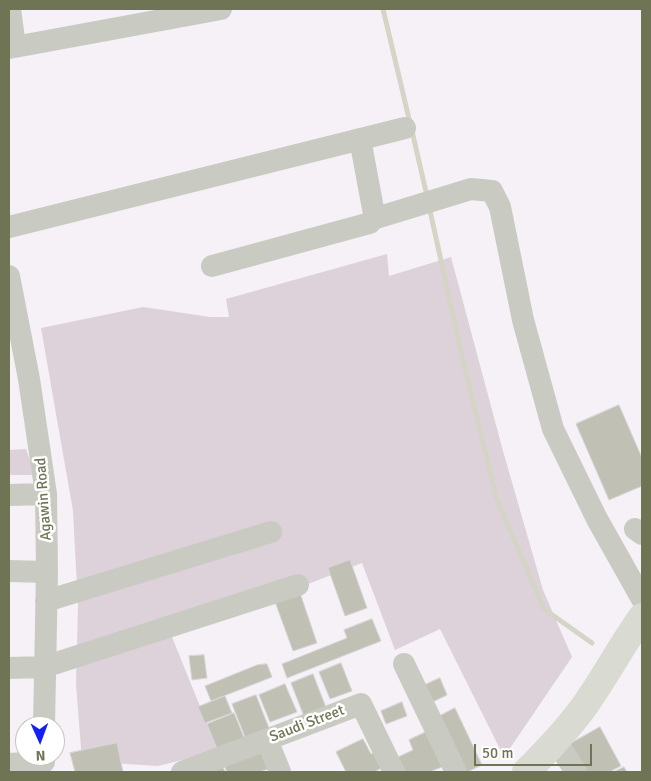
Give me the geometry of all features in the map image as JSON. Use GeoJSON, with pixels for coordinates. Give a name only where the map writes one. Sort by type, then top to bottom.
{"type":"FeatureCollection","features":[{"type":"Feature","properties":{"kind":"main road"},"geometry":{"type":"LineString","coordinates":[[526,772],[556,741],[583,707],[625,640],[642,617]]}},
{"type":"Feature","properties":{"kind":"street"},"geometry":{"type":"LineString","coordinates":[[10,9],[12,47],[221,9]]}},
{"type":"Feature","properties":{"kind":"street"},"geometry":{"type":"LineString","coordinates":[[9,227],[405,128]]}},
{"type":"Feature","properties":{"kind":"street"},"geometry":{"type":"LineString","coordinates":[[360,139],[374,219]]}},
{"type":"Feature","properties":{"kind":"street"},"geometry":{"type":"LineString","coordinates":[[212,266],[370,223],[374,219],[471,189],[492,191],[500,207],[522,320],[553,429],[597,519],[642,599]]}},
{"type":"Feature","properties":{"kind":"street","name":"Agawin Road"},"geometry":{"type":"LineString","coordinates":[[9,276],[29,379],[46,494],[47,572],[44,716]]}},
{"type":"Feature","properties":{"kind":"street"},"geometry":{"type":"LineString","coordinates":[[9,494],[46,494]]}},
{"type":"Feature","properties":{"kind":"street"},"geometry":{"type":"LineString","coordinates":[[46,601],[271,532]]}},
{"type":"Feature","properties":{"kind":"street"},"geometry":{"type":"LineString","coordinates":[[9,571],[47,572]]}},
{"type":"Feature","properties":{"kind":"street"},"geometry":{"type":"LineString","coordinates":[[9,668],[44,667],[298,585]]}},
{"type":"Feature","properties":{"kind":"street"},"geometry":{"type":"LineString","coordinates":[[404,664],[456,772]]}},
{"type":"Feature","properties":{"kind":"street","name":"Saudi Street"},"geometry":{"type":"LineString","coordinates":[[182,772],[361,704],[394,772]]}},
{"type":"Feature","properties":{"kind":"street"},"geometry":{"type":"LineString","coordinates":[[267,740],[280,772]]}},
{"type":"Feature","properties":{"kind":"street"},"geometry":{"type":"LineString","coordinates":[[556,741],[576,772]]}},
{"type":"Feature","properties":{"kind":"shaded area"},"geometry":{"type":"Polygon","coordinates":[[[387,254],[389,276],[451,257],[503,451],[543,590],[572,657],[504,757],[440,629],[395,650],[362,563],[172,637],[218,751],[158,766],[82,761],[76,684],[78,606],[73,511],[41,328],[143,307],[210,317],[229,317],[226,299],[387,254]]]}},
{"type":"Feature","properties":{"kind":"shaded area"},"geometry":{"type":"Polygon","coordinates":[[[26,449],[35,475],[9,475],[9,450],[26,449]]]}},
{"type":"Feature","properties":{"kind":"building"},"geometry":{"type":"Polygon","coordinates":[[[619,405],[642,458],[642,486],[609,500],[576,424],[619,405]]]}},
{"type":"Feature","properties":{"kind":"building"},"geometry":{"type":"Polygon","coordinates":[[[350,560],[367,608],[345,616],[328,568],[350,560]]]}},
{"type":"Feature","properties":{"kind":"building"},"geometry":{"type":"Polygon","coordinates":[[[299,590],[317,643],[293,651],[274,599],[299,590]]]}},
{"type":"Feature","properties":{"kind":"building"},"geometry":{"type":"Polygon","coordinates":[[[372,619],[381,641],[287,678],[282,664],[347,638],[344,630],[372,619]]]}},
{"type":"Feature","properties":{"kind":"building"},"geometry":{"type":"Polygon","coordinates":[[[204,655],[207,678],[192,680],[189,656],[204,655]]]}},
{"type":"Feature","properties":{"kind":"building"},"geometry":{"type":"Polygon","coordinates":[[[341,663],[352,691],[330,699],[319,672],[341,663]]]}},
{"type":"Feature","properties":{"kind":"building"},"geometry":{"type":"Polygon","coordinates":[[[267,664],[272,677],[211,701],[205,686],[257,665],[267,664]]]}},
{"type":"Feature","properties":{"kind":"building"},"geometry":{"type":"Polygon","coordinates":[[[313,674],[327,710],[305,719],[291,683],[313,674]]]}},
{"type":"Feature","properties":{"kind":"building"},"geometry":{"type":"Polygon","coordinates":[[[440,678],[447,695],[426,705],[418,688],[440,678]]]}},
{"type":"Feature","properties":{"kind":"building"},"geometry":{"type":"Polygon","coordinates":[[[285,684],[297,712],[270,722],[259,695],[285,684]]]}},
{"type":"Feature","properties":{"kind":"building"},"geometry":{"type":"Polygon","coordinates":[[[256,695],[269,728],[245,737],[232,704],[256,695]]]}},
{"type":"Feature","properties":{"kind":"building"},"geometry":{"type":"Polygon","coordinates":[[[225,696],[232,713],[205,723],[198,707],[225,696]]]}},
{"type":"Feature","properties":{"kind":"building"},"geometry":{"type":"Polygon","coordinates":[[[402,702],[407,716],[386,724],[381,711],[402,702]]]}},
{"type":"Feature","properties":{"kind":"building"},"geometry":{"type":"Polygon","coordinates":[[[455,708],[482,765],[467,772],[432,720],[455,708]]]}},
{"type":"Feature","properties":{"kind":"building"},"geometry":{"type":"Polygon","coordinates":[[[234,713],[245,740],[218,751],[207,724],[234,713]]]}},
{"type":"Feature","properties":{"kind":"building"},"geometry":{"type":"Polygon","coordinates":[[[600,727],[621,766],[609,772],[584,772],[568,745],[600,727]]]}},
{"type":"Feature","properties":{"kind":"building"},"geometry":{"type":"Polygon","coordinates":[[[426,732],[442,767],[429,772],[405,772],[398,757],[413,750],[409,740],[426,732]]]}},
{"type":"Feature","properties":{"kind":"building"},"geometry":{"type":"Polygon","coordinates":[[[363,739],[371,754],[378,751],[385,766],[374,772],[346,772],[336,752],[363,739]]]}},
{"type":"Feature","properties":{"kind":"building"},"geometry":{"type":"Polygon","coordinates":[[[117,743],[123,772],[75,772],[70,753],[117,743]]]}},
{"type":"Feature","properties":{"kind":"building"},"geometry":{"type":"Polygon","coordinates":[[[260,746],[268,769],[259,772],[227,772],[222,760],[260,746]]]}},
{"type":"Feature","properties":{"kind":"building"},"geometry":{"type":"Polygon","coordinates":[[[220,759],[225,772],[209,772],[220,759]]]}},
{"type":"Feature","properties":{"kind":"building"},"geometry":{"type":"Polygon","coordinates":[[[624,767],[627,772],[614,772],[624,767]]]}},
{"type":"Feature","properties":{"kind":"waterway"},"geometry":{"type":"LineString","coordinates":[[383,9],[410,123]]}},
{"type":"Feature","properties":{"kind":"waterway"},"geometry":{"type":"LineString","coordinates":[[412,131],[427,196]]}},
{"type":"Feature","properties":{"kind":"waterway"},"geometry":{"type":"LineString","coordinates":[[429,206],[462,356],[497,500],[544,609],[592,643]]}}]}
